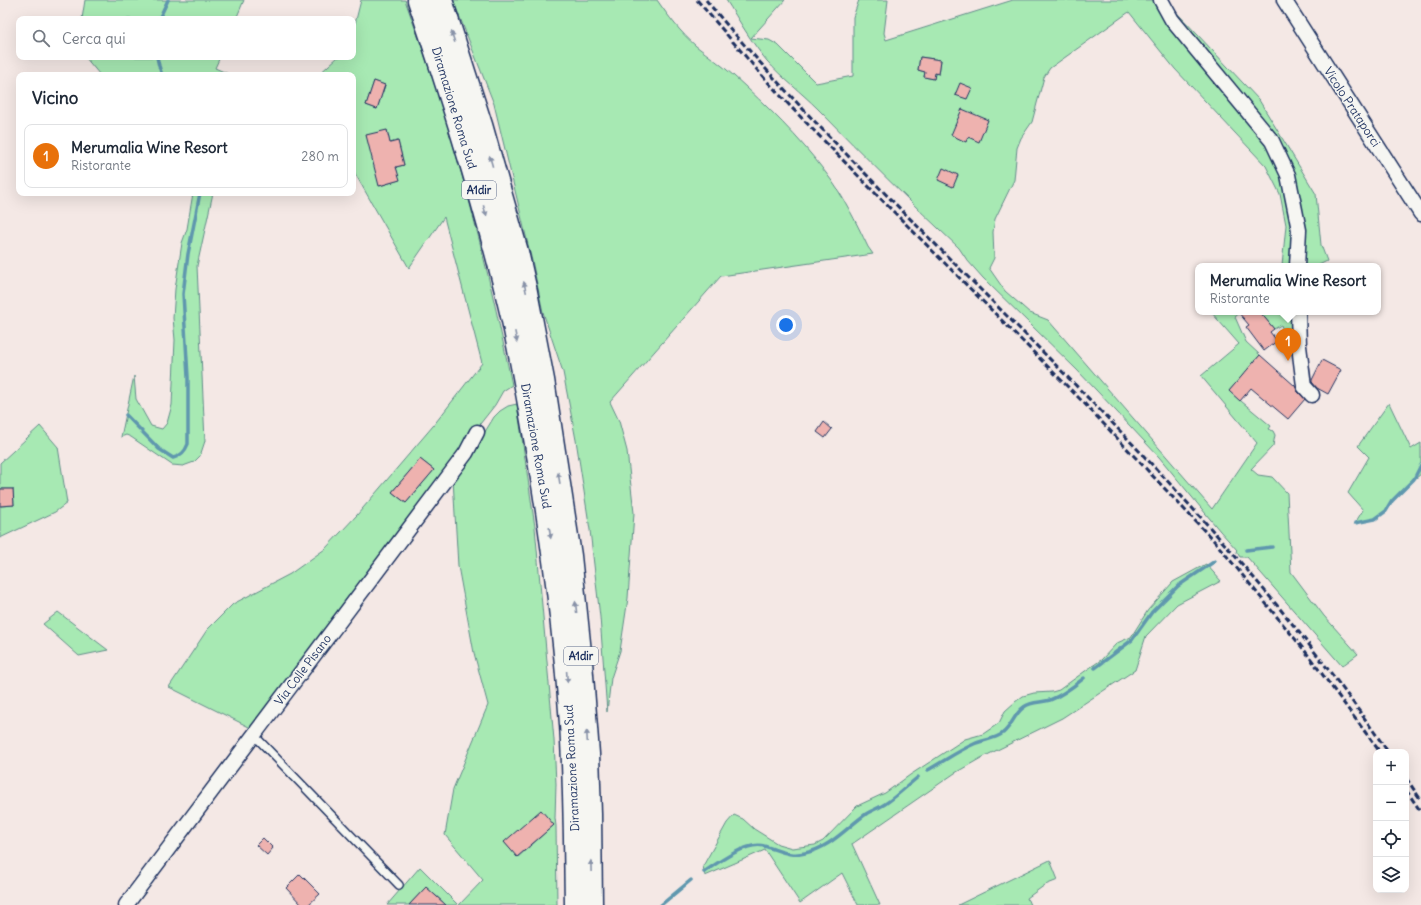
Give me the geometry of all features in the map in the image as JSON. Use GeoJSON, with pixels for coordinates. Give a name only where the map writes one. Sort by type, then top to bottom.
{"type":"FeatureCollection","features":[{"type":"Feature","properties":{"kind":"highway","name":"Diramazione Roma Sud"},"geometry":{"type":"LineString","coordinates":[[419,0],[448,87],[488,225],[510,311],[534,382]]}},
{"type":"Feature","properties":{"kind":"highway","name":"Diramazione Roma Sud"},"geometry":{"type":"LineString","coordinates":[[441,0],[481,125],[509,224],[526,292],[534,382],[569,549],[581,662],[588,754],[592,905]]}},
{"type":"Feature","properties":{"kind":"highway","name":"Diramazione Roma Sud"},"geometry":{"type":"LineString","coordinates":[[539,410],[552,546],[565,658],[574,784],[576,905]]}},
{"type":"Feature","properties":{"kind":"street"},"geometry":{"type":"LineString","coordinates":[[1161,0],[1172,20],[1272,141],[1288,175],[1299,230],[1297,263]]}},
{"type":"Feature","properties":{"kind":"street","name":"Vicolo Prataporci"},"geometry":{"type":"LineString","coordinates":[[1284,0],[1421,214]]}},
{"type":"Feature","properties":{"kind":"street"},"geometry":{"type":"LineString","coordinates":[[1298,315],[1299,346],[1304,386],[1312,395]]}},
{"type":"Feature","properties":{"kind":"street","name":"Via Colle Pisano"},"geometry":{"type":"LineString","coordinates":[[126,905],[466,453],[477,432]]}},
{"type":"Feature","properties":{"kind":"lane"},"geometry":{"type":"LineString","coordinates":[[254,735],[399,885]]}},
{"type":"Feature","properties":{"kind":"green space"},"geometry":{"type":"Polygon","coordinates":[[[85,0],[244,0],[237,16],[82,16],[85,0]]]}},
{"type":"Feature","properties":{"kind":"green space"},"geometry":{"type":"Polygon","coordinates":[[[361,0],[405,0],[433,80],[459,164],[488,274],[512,385],[503,391],[495,405],[480,424],[474,436],[251,728],[169,687],[207,630],[233,604],[290,574],[325,549],[357,515],[433,426],[482,363],[444,217],[409,268],[356,175],[356,72],[321,72],[335,60],[356,60],[356,20],[361,0]],[[374,81],[366,105],[377,109],[385,85],[374,81]],[[387,130],[380,186],[399,180],[396,167],[404,165],[398,141],[390,143],[387,130]],[[420,459],[392,492],[406,503],[434,470],[420,459]]]}},
{"type":"Feature","properties":{"kind":"green space"},"geometry":{"type":"Polygon","coordinates":[[[453,0],[657,0],[690,41],[725,68],[746,87],[805,147],[826,173],[844,199],[873,254],[721,276],[610,402],[619,421],[627,451],[634,513],[628,598],[620,651],[611,678],[607,712],[600,617],[590,530],[576,440],[563,372],[543,312],[494,104],[453,0]]]}},
{"type":"Feature","properties":{"kind":"green space"},"geometry":{"type":"Polygon","coordinates":[[[726,0],[785,0],[751,38],[769,40],[778,45],[816,83],[853,76],[853,17],[859,0],[888,0],[884,33],[886,40],[1013,0],[1154,0],[1193,54],[1274,153],[1286,186],[1293,220],[1290,263],[1282,263],[1286,225],[1280,194],[1266,166],[1175,69],[1129,12],[1050,68],[1044,77],[1032,122],[1021,138],[1017,148],[1014,180],[995,219],[993,232],[994,258],[989,268],[1005,291],[1030,313],[1048,320],[1212,509],[1257,443],[1201,376],[1239,344],[1214,315],[1237,315],[1235,317],[1246,342],[1260,355],[1229,391],[1271,426],[1269,429],[1273,431],[1275,435],[1273,446],[1251,469],[1258,475],[1272,477],[1287,493],[1291,572],[1324,616],[1358,654],[1342,666],[1247,557],[1240,557],[1236,551],[1237,550],[1159,457],[1116,411],[1077,370],[983,278],[967,260],[959,248],[767,61],[750,39],[726,0]],[[920,57],[918,70],[925,72],[924,77],[934,79],[935,73],[939,74],[941,60],[920,57]]]}},
{"type":"Feature","properties":{"kind":"green space"},"geometry":{"type":"Polygon","coordinates":[[[1165,0],[1259,100],[1316,194],[1321,245],[1327,261],[1323,263],[1305,263],[1297,186],[1165,0]]]}},
{"type":"Feature","properties":{"kind":"green space"},"geometry":{"type":"Polygon","coordinates":[[[88,60],[219,60],[215,68],[224,72],[98,72],[88,60]]]}},
{"type":"Feature","properties":{"kind":"green space"},"geometry":{"type":"Polygon","coordinates":[[[192,196],[212,196],[197,266],[205,441],[200,456],[194,462],[183,466],[172,465],[131,437],[126,435],[121,437],[134,376],[136,399],[151,426],[162,429],[167,423],[172,405],[175,340],[173,318],[175,289],[182,243],[187,229],[192,196]]]}},
{"type":"Feature","properties":{"kind":"green space"},"geometry":{"type":"Polygon","coordinates":[[[1262,315],[1290,315],[1295,343],[1287,340],[1281,325],[1274,329],[1262,315]]]}},
{"type":"Feature","properties":{"kind":"green space"},"geometry":{"type":"Polygon","coordinates":[[[1389,403],[1411,449],[1421,443],[1421,474],[1404,488],[1392,501],[1386,511],[1375,519],[1355,523],[1363,510],[1348,493],[1369,457],[1358,446],[1389,403]]]}},
{"type":"Feature","properties":{"kind":"green space"},"geometry":{"type":"Polygon","coordinates":[[[517,404],[535,527],[554,740],[557,905],[459,905],[483,880],[445,835],[453,789],[488,705],[474,653],[458,566],[453,479],[469,458],[494,417],[508,406],[517,404]],[[554,825],[504,842],[518,857],[554,825]]]}},
{"type":"Feature","properties":{"kind":"green space"},"geometry":{"type":"Polygon","coordinates":[[[40,426],[58,447],[67,503],[55,512],[0,538],[0,506],[14,505],[13,489],[0,489],[0,463],[40,426]]]}},
{"type":"Feature","properties":{"kind":"green space"},"geometry":{"type":"Polygon","coordinates":[[[1206,564],[1221,581],[1177,604],[1146,636],[1135,670],[1062,718],[981,758],[955,773],[852,844],[880,905],[858,905],[842,873],[800,903],[765,850],[705,876],[703,866],[727,823],[734,815],[743,819],[754,829],[778,844],[792,848],[815,845],[823,841],[857,806],[885,793],[965,739],[983,734],[999,723],[1005,711],[1023,696],[1059,690],[1101,660],[1117,643],[1131,637],[1148,610],[1173,582],[1206,564]]]}},
{"type":"Feature","properties":{"kind":"green space"},"geometry":{"type":"Polygon","coordinates":[[[58,612],[108,650],[79,656],[43,624],[58,612]]]}},
{"type":"Feature","properties":{"kind":"green space"},"geometry":{"type":"Polygon","coordinates":[[[1050,860],[1058,880],[1045,885],[1027,898],[1030,905],[958,905],[1050,860]]]}},
{"type":"Feature","properties":{"kind":"green space"},"geometry":{"type":"Polygon","coordinates":[[[420,867],[458,905],[441,905],[443,902],[426,887],[409,905],[387,905],[420,867]]]}},
{"type":"Feature","properties":{"kind":"building"},"geometry":{"type":"Polygon","coordinates":[[[920,57],[941,60],[939,74],[935,73],[934,79],[924,77],[925,72],[918,70],[920,57]]]}},
{"type":"Feature","properties":{"kind":"building"},"geometry":{"type":"Polygon","coordinates":[[[374,81],[385,85],[377,109],[366,105],[374,81]]]}},
{"type":"Feature","properties":{"kind":"building"},"geometry":{"type":"Polygon","coordinates":[[[960,83],[972,88],[967,99],[955,95],[960,83]]]}},
{"type":"Feature","properties":{"kind":"building"},"geometry":{"type":"Polygon","coordinates":[[[962,109],[988,120],[979,142],[968,137],[966,142],[951,135],[962,109]]]}},
{"type":"Feature","properties":{"kind":"building"},"geometry":{"type":"Polygon","coordinates":[[[387,130],[390,143],[398,141],[404,165],[396,167],[400,180],[379,186],[366,135],[387,130]]]}},
{"type":"Feature","properties":{"kind":"building"},"geometry":{"type":"Polygon","coordinates":[[[943,168],[958,175],[953,187],[938,180],[943,168]]]}},
{"type":"Feature","properties":{"kind":"building"},"geometry":{"type":"Polygon","coordinates":[[[1241,315],[1262,315],[1274,329],[1270,332],[1277,341],[1264,351],[1246,327],[1249,325],[1241,315]]]}},
{"type":"Feature","properties":{"kind":"building"},"geometry":{"type":"Polygon","coordinates":[[[1260,355],[1295,386],[1298,392],[1305,399],[1288,419],[1251,388],[1240,401],[1229,391],[1260,355]]]}},
{"type":"Feature","properties":{"kind":"building"},"geometry":{"type":"Polygon","coordinates":[[[1322,360],[1341,370],[1328,394],[1317,388],[1312,382],[1322,360]]]}},
{"type":"Feature","properties":{"kind":"building"},"geometry":{"type":"Polygon","coordinates":[[[824,422],[832,429],[825,438],[817,432],[824,422]]]}},
{"type":"Feature","properties":{"kind":"building"},"geometry":{"type":"Polygon","coordinates":[[[420,459],[434,470],[406,503],[392,492],[420,459]]]}},
{"type":"Feature","properties":{"kind":"building"},"geometry":{"type":"Polygon","coordinates":[[[0,489],[13,489],[14,505],[0,506],[0,489]]]}},
{"type":"Feature","properties":{"kind":"building"},"geometry":{"type":"Polygon","coordinates":[[[541,810],[554,825],[517,857],[504,842],[541,810]]]}},
{"type":"Feature","properties":{"kind":"building"},"geometry":{"type":"Polygon","coordinates":[[[263,838],[273,848],[267,855],[256,845],[263,838]]]}},
{"type":"Feature","properties":{"kind":"building"},"geometry":{"type":"Polygon","coordinates":[[[300,874],[320,894],[308,905],[302,905],[286,888],[300,874]]]}},
{"type":"Feature","properties":{"kind":"building"},"geometry":{"type":"Polygon","coordinates":[[[426,887],[446,905],[409,905],[426,887]]]}},
{"type":"Feature","properties":{"kind":"waterway"},"geometry":{"type":"LineString","coordinates":[[160,16],[168,0]]}},
{"type":"Feature","properties":{"kind":"waterway"},"geometry":{"type":"LineString","coordinates":[[158,60],[161,72]]}},
{"type":"Feature","properties":{"kind":"waterway"},"geometry":{"type":"LineString","coordinates":[[126,415],[159,449],[173,458],[180,455],[186,449],[188,444],[188,377],[183,294],[188,254],[199,196]]}},
{"type":"Feature","properties":{"kind":"waterway"},"geometry":{"type":"LineString","coordinates":[[1355,523],[1375,519],[1386,511],[1392,501],[1414,479],[1421,465]]}},
{"type":"Feature","properties":{"kind":"waterway"},"geometry":{"type":"LineString","coordinates":[[1246,550],[1272,547]]}},
{"type":"Feature","properties":{"kind":"waterway"},"geometry":{"type":"LineString","coordinates":[[1095,668],[1132,640],[1152,612],[1178,586],[1215,561]]}},
{"type":"Feature","properties":{"kind":"waterway"},"geometry":{"type":"LineString","coordinates":[[928,770],[968,747],[1000,735],[1009,727],[1024,707],[1030,704],[1055,698],[1084,678]]}},
{"type":"Feature","properties":{"kind":"waterway"},"geometry":{"type":"LineString","coordinates":[[704,872],[732,854],[757,845],[794,854],[805,853],[822,847],[866,814],[889,801],[918,777]]}},
{"type":"Feature","properties":{"kind":"waterway"},"geometry":{"type":"LineString","coordinates":[[661,905],[691,880]]}},
{"type":"Feature","properties":{"kind":"railway"},"geometry":{"type":"LineString","coordinates":[[697,0],[791,107],[1084,403],[1216,543],[1305,651],[1378,749]]}},
{"type":"Feature","properties":{"kind":"railway"},"geometry":{"type":"LineString","coordinates":[[706,0],[735,34],[826,133],[1125,436],[1181,496],[1236,557],[1289,620],[1340,685],[1386,749]]}},
{"type":"Feature","properties":{"kind":"railway"},"geometry":{"type":"LineString","coordinates":[[1409,782],[1421,800]]}},
{"type":"Feature","properties":{"kind":"railway"},"geometry":{"type":"LineString","coordinates":[[1409,794],[1421,812]]}},
{"type":"Feature","properties":{"kind":"place","name":"Merumalia Wine Resort"},"geometry":{"type":"Point","coordinates":[1288,361]}}]}
